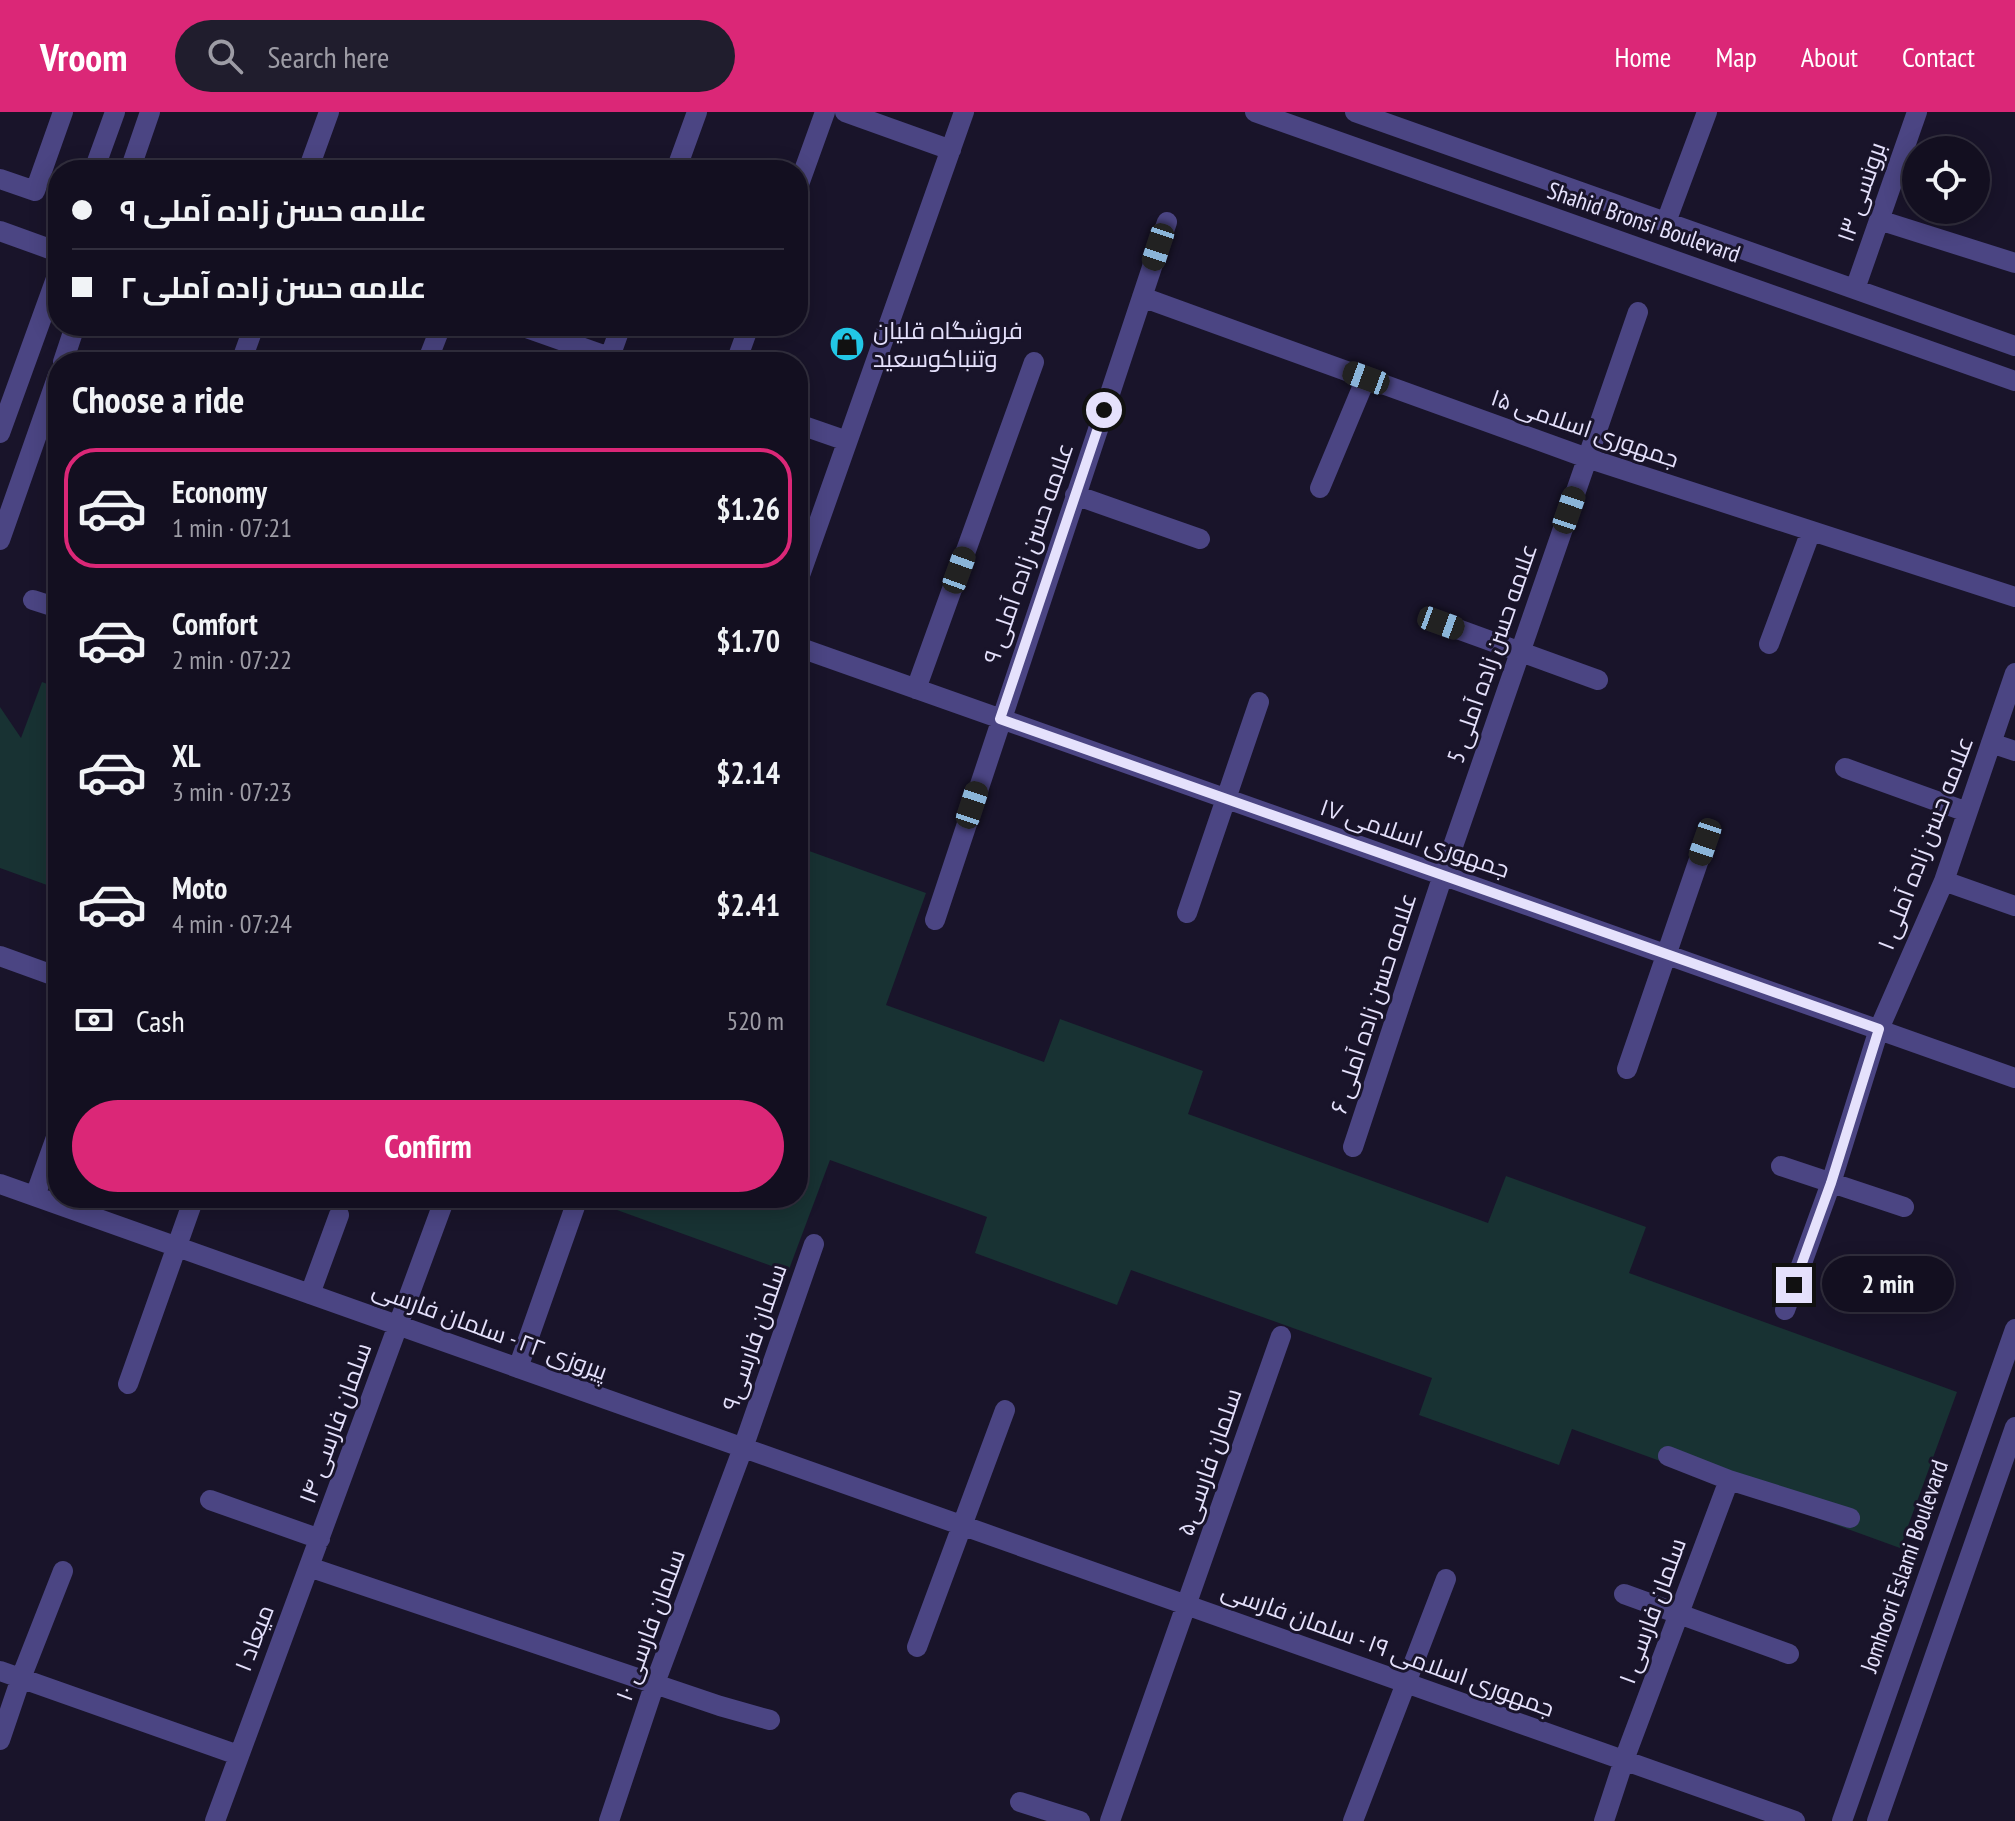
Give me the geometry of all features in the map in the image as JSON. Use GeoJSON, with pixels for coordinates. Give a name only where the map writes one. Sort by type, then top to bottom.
{"type":"FeatureCollection","features":[{"type":"Feature","properties":{"kind":"street"},"geometry":{"type":"LineString","coordinates":[[0,179],[35,191],[63,112]]}},
{"type":"Feature","properties":{"kind":"street"},"geometry":{"type":"LineString","coordinates":[[98,160],[115,112]]}},
{"type":"Feature","properties":{"kind":"street"},"geometry":{"type":"LineString","coordinates":[[133,160],[150,112]]}},
{"type":"Feature","properties":{"kind":"street"},"geometry":{"type":"LineString","coordinates":[[312,160],[329,112]]}},
{"type":"Feature","properties":{"kind":"street"},"geometry":{"type":"LineString","coordinates":[[680,160],[697,112]]}},
{"type":"Feature","properties":{"kind":"street"},"geometry":{"type":"LineString","coordinates":[[808,160],[825,112]]}},
{"type":"Feature","properties":{"kind":"street"},"geometry":{"type":"LineString","coordinates":[[845,112],[951,150]]}},
{"type":"Feature","properties":{"kind":"street"},"geometry":{"type":"LineString","coordinates":[[808,552],[964,112]]}},
{"type":"Feature","properties":{"kind":"street","name":"Shahid Bronsi Boulevard"},"geometry":{"type":"LineString","coordinates":[[1255,112],[2015,381]]}},
{"type":"Feature","properties":{"kind":"street","name":"Shahid Bronsi Boulevard"},"geometry":{"type":"LineString","coordinates":[[1355,112],[2015,346]]}},
{"type":"Feature","properties":{"kind":"street"},"geometry":{"type":"LineString","coordinates":[[1666,222],[1707,112]]}},
{"type":"Feature","properties":{"kind":"street","name":"برونسی ۱۳"},"geometry":{"type":"LineString","coordinates":[[1855,289],[1917,112]]}},
{"type":"Feature","properties":{"kind":"street"},"geometry":{"type":"LineString","coordinates":[[1879,220],[2015,263]]}},
{"type":"Feature","properties":{"kind":"street","name":"علامه حسن زاده آملی ۹"},"geometry":{"type":"LineString","coordinates":[[935,920],[1167,222]]}},
{"type":"Feature","properties":{"kind":"street"},"geometry":{"type":"LineString","coordinates":[[0,231],[48,248]]}},
{"type":"Feature","properties":{"kind":"street","name":"جمهوری اسلامی ۱۵"},"geometry":{"type":"LineString","coordinates":[[1142,297],[1587,458],[2015,597]]}},
{"type":"Feature","properties":{"kind":"street"},"geometry":{"type":"LineString","coordinates":[[0,433],[48,301]]}},
{"type":"Feature","properties":{"kind":"street","name":"علامه حسن زاده آملی 5"},"geometry":{"type":"LineString","coordinates":[[1443,875],[1638,312]]}},
{"type":"Feature","properties":{"kind":"street"},"geometry":{"type":"LineString","coordinates":[[548,336],[592,352]]}},
{"type":"Feature","properties":{"kind":"street"},"geometry":{"type":"LineString","coordinates":[[916,689],[1034,362]]}},
{"type":"Feature","properties":{"kind":"street"},"geometry":{"type":"LineString","coordinates":[[1320,488],[1366,378]]}},
{"type":"Feature","properties":{"kind":"street"},"geometry":{"type":"LineString","coordinates":[[0,540],[48,403]]}},
{"type":"Feature","properties":{"kind":"street"},"geometry":{"type":"LineString","coordinates":[[808,427],[847,441]]}},
{"type":"Feature","properties":{"kind":"street"},"geometry":{"type":"LineString","coordinates":[[1075,495],[1200,539]]}},
{"type":"Feature","properties":{"kind":"street"},"geometry":{"type":"LineString","coordinates":[[1769,644],[1811,531]]}},
{"type":"Feature","properties":{"kind":"street"},"geometry":{"type":"LineString","coordinates":[[33,600],[48,605]]}},
{"type":"Feature","properties":{"kind":"street"},"geometry":{"type":"LineString","coordinates":[[1441,623],[1598,680]]}},
{"type":"Feature","properties":{"kind":"street","name":"جمهوری اسلامی ۱۷"},"geometry":{"type":"LineString","coordinates":[[808,651],[2015,1078]]}},
{"type":"Feature","properties":{"kind":"street","name":"علامه حسن زاده آملی ۱"},"geometry":{"type":"LineString","coordinates":[[1785,1310],[1831,1183],[1879,1029],[1944,881],[2015,673]]}},
{"type":"Feature","properties":{"kind":"street"},"geometry":{"type":"LineString","coordinates":[[1187,913],[1259,702]]}},
{"type":"Feature","properties":{"kind":"street"},"geometry":{"type":"LineString","coordinates":[[1991,743],[2015,751]]}},
{"type":"Feature","properties":{"kind":"street"},"geometry":{"type":"LineString","coordinates":[[1845,768],[1967,812]]}},
{"type":"Feature","properties":{"kind":"street"},"geometry":{"type":"LineString","coordinates":[[1627,1069],[1705,842]]}},
{"type":"Feature","properties":{"kind":"street","name":"علامه حسن زاده آملی ۶"},"geometry":{"type":"LineString","coordinates":[[1353,1147],[1443,875]]}},
{"type":"Feature","properties":{"kind":"street"},"geometry":{"type":"LineString","coordinates":[[1944,881],[2015,906]]}},
{"type":"Feature","properties":{"kind":"street"},"geometry":{"type":"LineString","coordinates":[[0,956],[48,973]]}},
{"type":"Feature","properties":{"kind":"street"},"geometry":{"type":"LineString","coordinates":[[35,1196],[48,1160]]}},
{"type":"Feature","properties":{"kind":"street"},"geometry":{"type":"LineString","coordinates":[[1781,1166],[1904,1207]]}},
{"type":"Feature","properties":{"kind":"street","name":"پیروزی ۲۲ - سلمان فارسی"},"geometry":{"type":"LineString","coordinates":[[0,1184],[48,1201]]}},
{"type":"Feature","properties":{"kind":"street","name":"پیروزی ۲۲ - سلمان فارسی"},"geometry":{"type":"LineString","coordinates":[[68,1208],[963,1526]]}},
{"type":"Feature","properties":{"kind":"street"},"geometry":{"type":"LineString","coordinates":[[128,1384],[191,1208]]}},
{"type":"Feature","properties":{"kind":"street","name":"سلمان فارسی ۱۴"},"geometry":{"type":"LineString","coordinates":[[320,1539],[441,1208]]}},
{"type":"Feature","properties":{"kind":"street"},"geometry":{"type":"LineString","coordinates":[[518,1368],[574,1208]]}},
{"type":"Feature","properties":{"kind":"street"},"geometry":{"type":"LineString","coordinates":[[310,1294],[339,1215]]}},
{"type":"Feature","properties":{"kind":"street","name":"سلمان فارسی۹"},"geometry":{"type":"LineString","coordinates":[[743,1448],[814,1244]]}},
{"type":"Feature","properties":{"kind":"street","name":"Jomhoori Eslami Boulevard"},"geometry":{"type":"LineString","coordinates":[[1842,1821],[2015,1329]]}},
{"type":"Feature","properties":{"kind":"street","name":"سلمان فارسی۵"},"geometry":{"type":"LineString","coordinates":[[1110,1821],[1281,1336]]}},
{"type":"Feature","properties":{"kind":"street"},"geometry":{"type":"LineString","coordinates":[[917,1647],[1005,1410]]}},
{"type":"Feature","properties":{"kind":"street"},"geometry":{"type":"LineString","coordinates":[[1877,1821],[2015,1427]]}},
{"type":"Feature","properties":{"kind":"street","name":"سلمان فارسی ۱۰"},"geometry":{"type":"LineString","coordinates":[[609,1821],[655,1683],[743,1448]]}},
{"type":"Feature","properties":{"kind":"street"},"geometry":{"type":"LineString","coordinates":[[1668,1456],[1729,1480],[1850,1518]]}},
{"type":"Feature","properties":{"kind":"street","name":"سلمان فارسی ۱"},"geometry":{"type":"LineString","coordinates":[[1604,1821],[1729,1480]]}},
{"type":"Feature","properties":{"kind":"street"},"geometry":{"type":"LineString","coordinates":[[210,1500],[320,1539]]}},
{"type":"Feature","properties":{"kind":"street","name":"جمهوری اسلامی ۱۹ - سلمان فارسی"},"geometry":{"type":"LineString","coordinates":[[963,1526],[1795,1821]]}},
{"type":"Feature","properties":{"kind":"street","name":"میعاد ۱"},"geometry":{"type":"LineString","coordinates":[[215,1821],[320,1539]]}},
{"type":"Feature","properties":{"kind":"street"},"geometry":{"type":"LineString","coordinates":[[309,1567],[720,1706],[770,1720]]}},
{"type":"Feature","properties":{"kind":"street"},"geometry":{"type":"LineString","coordinates":[[0,1740],[63,1571]]}},
{"type":"Feature","properties":{"kind":"street"},"geometry":{"type":"LineString","coordinates":[[1353,1821],[1446,1579]]}},
{"type":"Feature","properties":{"kind":"street"},"geometry":{"type":"LineString","coordinates":[[1624,1594],[1789,1654]]}},
{"type":"Feature","properties":{"kind":"street"},"geometry":{"type":"LineString","coordinates":[[0,1671],[238,1755]]}},
{"type":"Feature","properties":{"kind":"street"},"geometry":{"type":"LineString","coordinates":[[1020,1802],[1080,1821]]}},
{"type":"Feature","properties":{"kind":"green space"},"geometry":{"type":"Polygon","coordinates":[[[42,682],[48,684],[48,885],[0,868],[0,707],[21,738],[42,682]]]}},
{"type":"Feature","properties":{"kind":"green space"},"geometry":{"type":"Polygon","coordinates":[[[808,851],[926,893],[886,1005],[1044,1062],[1060,1019],[1203,1071],[1188,1114],[1488,1223],[1506,1176],[1646,1227],[1629,1273],[1957,1392],[1900,1548],[1572,1429],[1559,1465],[1419,1415],[1432,1378],[1131,1270],[1117,1305],[975,1253],[987,1217],[830,1160],[788,1272],[612,1208],[808,1208],[808,851]]]}},
{"type":"Feature","properties":{"kind":"place","name":"فروشگاه قلیان وتنباکوسعید"},"geometry":{"type":"Point","coordinates":[847,344]}},
{"type":"Feature","properties":{"kind":"route"},"geometry":{"type":"LineString","coordinates":[[1104,410],[1000,719],[1879,1029],[1831,1183],[1794,1285]]}}]}
